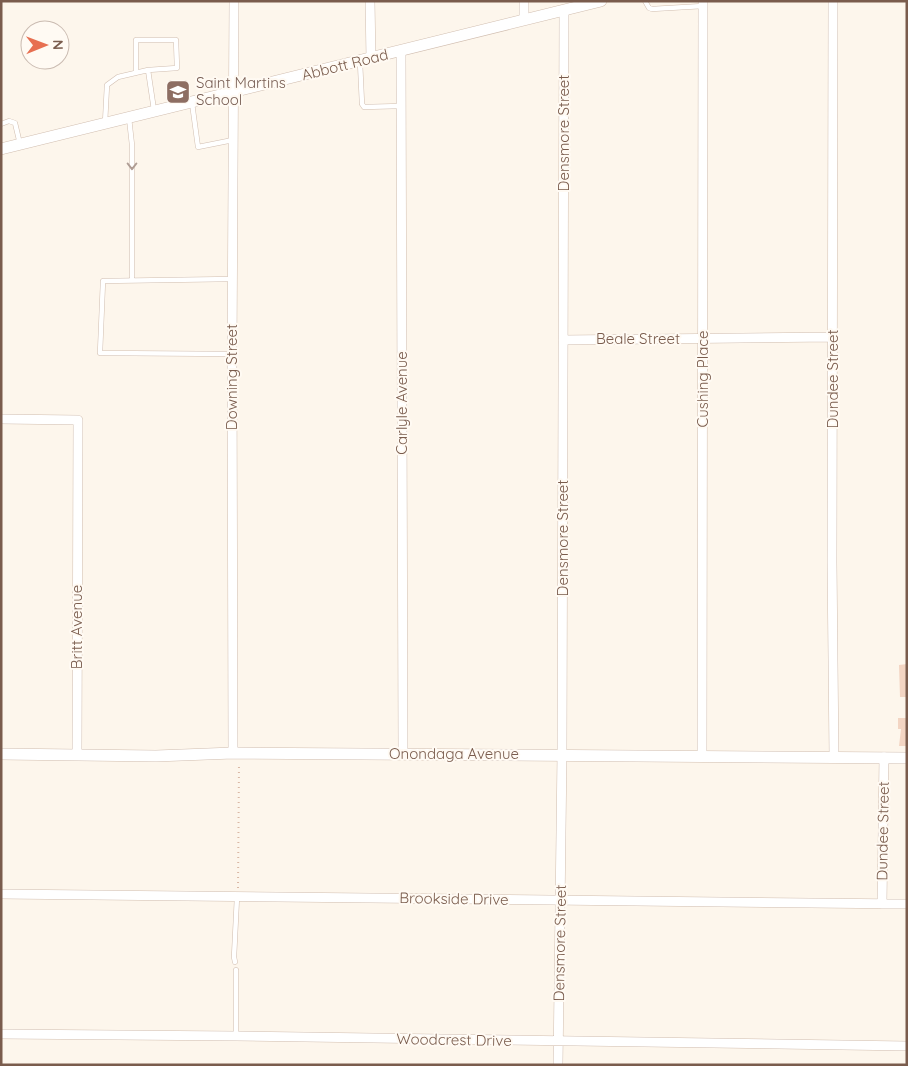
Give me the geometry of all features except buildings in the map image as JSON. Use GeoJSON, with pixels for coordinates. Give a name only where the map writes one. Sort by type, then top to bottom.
{"type":"FeatureCollection","features":[{"type":"Feature","properties":{"kind":"street","name":"Downing Street"},"geometry":{"type":"LineString","coordinates":[[233,753],[232,279],[234,1]]}},
{"type":"Feature","properties":{"kind":"street"},"geometry":{"type":"LineString","coordinates":[[365,60],[370,1]]}},
{"type":"Feature","properties":{"kind":"street"},"geometry":{"type":"LineString","coordinates":[[524,1],[524,20]]}},
{"type":"Feature","properties":{"kind":"street","name":"Abbott Road"},"geometry":{"type":"LineString","coordinates":[[1,149],[601,1]]}},
{"type":"Feature","properties":{"kind":"street","name":"Dundee Street"},"geometry":{"type":"LineString","coordinates":[[833,1],[832,573],[834,757]]}},
{"type":"Feature","properties":{"kind":"street","name":"Cushing Place"},"geometry":{"type":"LineString","coordinates":[[702,756],[703,4]]}},
{"type":"Feature","properties":{"kind":"street","name":"Densmore Street"},"geometry":{"type":"LineString","coordinates":[[558,1065],[562,754],[564,10]]}},
{"type":"Feature","properties":{"kind":"street","name":"Carlyle Avenue"},"geometry":{"type":"LineString","coordinates":[[401,51],[403,754]]}},
{"type":"Feature","properties":{"kind":"street","name":"Beale Street"},"geometry":{"type":"LineString","coordinates":[[563,340],[833,337]]}},
{"type":"Feature","properties":{"kind":"street","name":"Britt Avenue"},"geometry":{"type":"LineString","coordinates":[[1,419],[78,420],[77,755]]}},
{"type":"Feature","properties":{"kind":"street","name":"Onondaga Avenue"},"geometry":{"type":"LineString","coordinates":[[1,754],[156,756],[233,753],[562,754],[907,758]]}},
{"type":"Feature","properties":{"kind":"street","name":"Dundee Street"},"geometry":{"type":"LineString","coordinates":[[882,904],[884,757]]}},
{"type":"Feature","properties":{"kind":"street","name":"Brookside Drive"},"geometry":{"type":"LineString","coordinates":[[1,894],[907,904]]}},
{"type":"Feature","properties":{"kind":"street","name":"Woodcrest Drive"},"geometry":{"type":"LineString","coordinates":[[1,1034],[907,1046]]}},
{"type":"Feature","properties":{"kind":"lane"},"geometry":{"type":"LineString","coordinates":[[645,1],[649,8],[652,9],[683,4],[703,4]]}},
{"type":"Feature","properties":{"kind":"lane"},"geometry":{"type":"LineString","coordinates":[[105,124],[107,85],[118,77],[136,73],[148,70],[176,68],[176,40],[136,40],[136,73]]}},
{"type":"Feature","properties":{"kind":"lane"},"geometry":{"type":"LineString","coordinates":[[365,60],[362,104],[364,107],[401,106]]}},
{"type":"Feature","properties":{"kind":"lane"},"geometry":{"type":"LineString","coordinates":[[148,70],[154,112]]}},
{"type":"Feature","properties":{"kind":"lane"},"geometry":{"type":"LineString","coordinates":[[192,103],[198,147],[234,140]]}},
{"type":"Feature","properties":{"kind":"lane"},"geometry":{"type":"LineString","coordinates":[[129,118],[132,145],[132,280]]}},
{"type":"Feature","properties":{"kind":"lane"},"geometry":{"type":"LineString","coordinates":[[1,124],[9,121],[15,123],[21,145]]}},
{"type":"Feature","properties":{"kind":"lane"},"geometry":{"type":"LineString","coordinates":[[232,279],[103,281],[100,353],[232,354]]}},
{"type":"Feature","properties":{"kind":"lane"},"geometry":{"type":"LineString","coordinates":[[235,962],[237,897]]}},
{"type":"Feature","properties":{"kind":"lane"},"geometry":{"type":"LineString","coordinates":[[236,970],[236,1036]]}},
{"type":"Feature","properties":{"kind":"path"},"geometry":{"type":"LineString","coordinates":[[233,753],[239,760],[237,897]]}},
{"type":"Feature","properties":{"kind":"place","name":"Saint Martins School"},"geometry":{"type":"Point","coordinates":[178,92]}}]}
